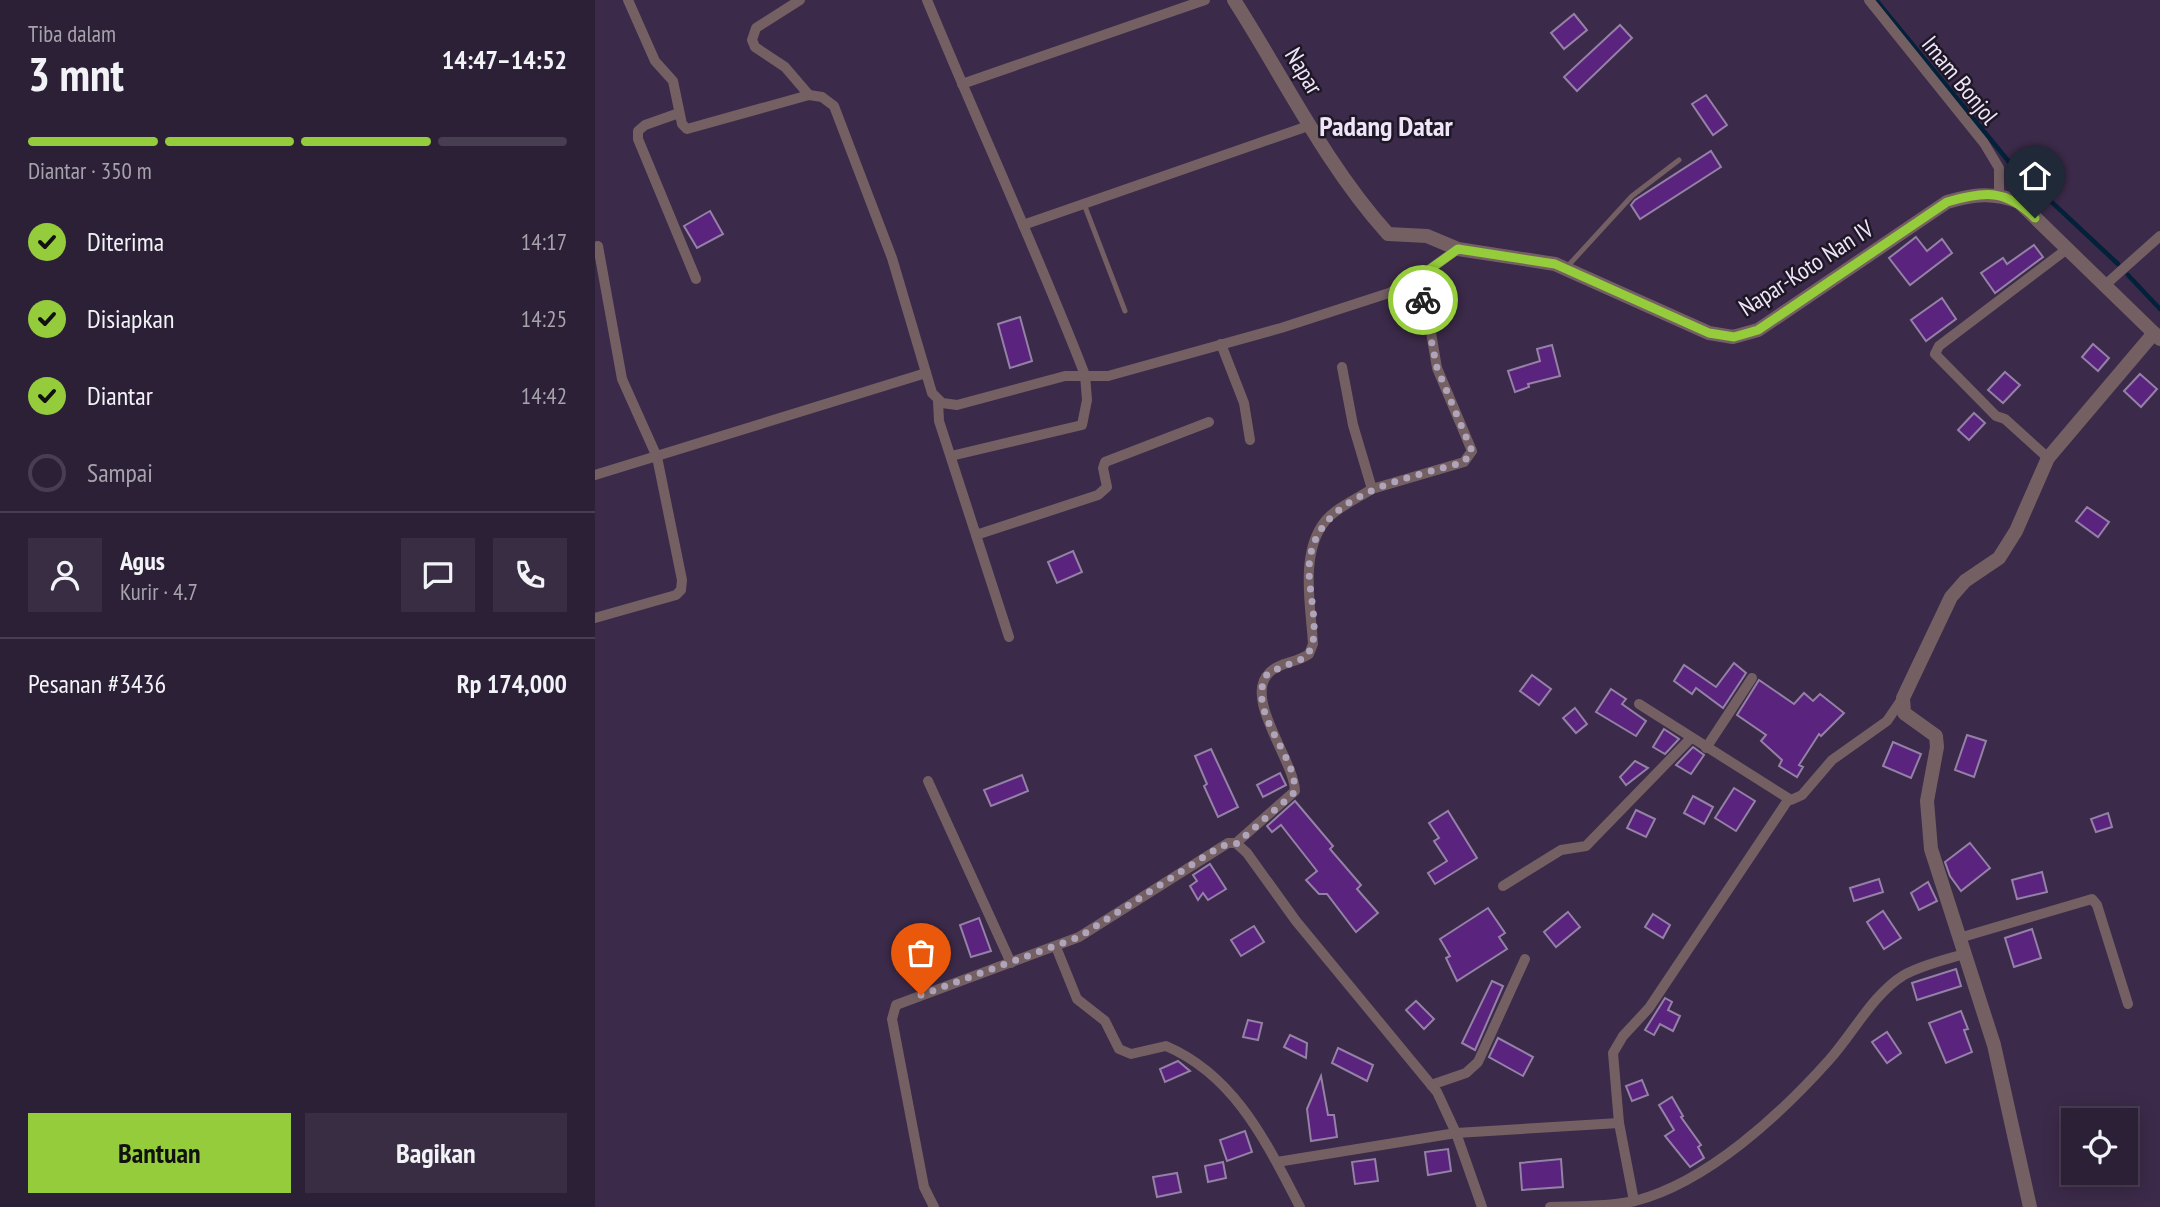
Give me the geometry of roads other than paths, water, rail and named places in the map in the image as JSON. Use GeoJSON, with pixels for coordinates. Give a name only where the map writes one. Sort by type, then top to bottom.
{"type":"FeatureCollection","features":[{"type":"Feature","properties":{"kind":"street"},"geometry":{"type":"LineString","coordinates":[[628,0],[655,61],[673,82],[685,127],[695,129],[809,95],[829,101],[837,112],[892,258],[926,373],[938,401],[939,421],[1009,637]]}},
{"type":"Feature","properties":{"kind":"street"},"geometry":{"type":"LineString","coordinates":[[800,0],[756,28],[752,40],[755,47],[790,72],[809,95]]}},
{"type":"Feature","properties":{"kind":"street"},"geometry":{"type":"LineString","coordinates":[[927,0],[1085,375],[1087,400],[1082,425],[951,456]]}},
{"type":"Feature","properties":{"kind":"street"},"geometry":{"type":"LineString","coordinates":[[962,84],[1205,0]]}},
{"type":"Feature","properties":{"kind":"street","name":"Napar"},"geometry":{"type":"LineString","coordinates":[[1234,0],[1365,208],[1388,234],[1427,236]]}},
{"type":"Feature","properties":{"kind":"street","name":"Imam Bonjol"},"geometry":{"type":"LineString","coordinates":[[1869,0],[1984,143],[1999,168],[1999,195]]}},
{"type":"Feature","properties":{"kind":"street"},"geometry":{"type":"LineString","coordinates":[[680,113],[645,125],[638,134],[696,279]]}},
{"type":"Feature","properties":{"kind":"street"},"geometry":{"type":"LineString","coordinates":[[1023,225],[1311,125]]}},
{"type":"Feature","properties":{"kind":"street","name":"Napar-Koto Nan IV"},"geometry":{"type":"LineString","coordinates":[[1427,236],[1458,249],[1533,258],[1566,268],[1709,333],[1734,337],[1758,330],[1947,202],[1970,195],[1999,195]]}},
{"type":"Feature","properties":{"kind":"street"},"geometry":{"type":"LineString","coordinates":[[1634,1204],[1619,1123],[1613,1054],[1616,1045],[1649,1008],[1787,800],[1802,795],[1832,760],[1887,721],[1904,701],[1951,597],[1965,582],[1994,563],[2004,552],[2048,458],[2157,336],[2019,202],[1999,195]]}},
{"type":"Feature","properties":{"kind":"street"},"geometry":{"type":"LineString","coordinates":[[2104,286],[2160,236]]}},
{"type":"Feature","properties":{"kind":"street"},"geometry":{"type":"LineString","coordinates":[[595,618],[672,597],[681,590],[682,580],[657,457],[622,379],[598,246]]}},
{"type":"Feature","properties":{"kind":"street"},"geometry":{"type":"LineString","coordinates":[[938,401],[957,405],[1065,376],[1108,376],[1305,320],[1412,282],[1458,249]]}},
{"type":"Feature","properties":{"kind":"street"},"geometry":{"type":"LineString","coordinates":[[2048,458],[2005,419],[1996,416],[1935,354],[1939,346],[2067,249]]}},
{"type":"Feature","properties":{"kind":"street"},"geometry":{"type":"LineString","coordinates":[[934,1207],[925,1187],[892,1019],[893,1008],[898,1003],[1056,947],[1098,926],[1221,846],[1236,844],[1295,791],[1291,772],[1262,701],[1261,687],[1268,673],[1309,654],[1313,644],[1309,567],[1315,542],[1326,520],[1372,489],[1464,462],[1472,451],[1437,368],[1427,309],[1412,282]]}},
{"type":"Feature","properties":{"kind":"street"},"geometry":{"type":"LineString","coordinates":[[1221,344],[1244,403],[1250,440]]}},
{"type":"Feature","properties":{"kind":"street"},"geometry":{"type":"LineString","coordinates":[[1342,367],[1353,425],[1372,489]]}},
{"type":"Feature","properties":{"kind":"street"},"geometry":{"type":"LineString","coordinates":[[595,475],[926,373]]}},
{"type":"Feature","properties":{"kind":"street"},"geometry":{"type":"LineString","coordinates":[[977,535],[1098,495],[1107,487],[1103,468],[1105,462],[1209,422]]}},
{"type":"Feature","properties":{"kind":"street"},"geometry":{"type":"LineString","coordinates":[[1706,748],[1752,678]]}},
{"type":"Feature","properties":{"kind":"street"},"geometry":{"type":"LineString","coordinates":[[1904,701],[1936,736],[1927,822],[1931,849],[1994,1045],[2030,1207]]}},
{"type":"Feature","properties":{"kind":"street"},"geometry":{"type":"LineString","coordinates":[[1639,704],[1787,800]]}},
{"type":"Feature","properties":{"kind":"street"},"geometry":{"type":"LineString","coordinates":[[1503,886],[1561,850],[1586,846],[1691,738]]}},
{"type":"Feature","properties":{"kind":"street"},"geometry":{"type":"LineString","coordinates":[[929,781],[1011,963]]}},
{"type":"Feature","properties":{"kind":"street"},"geometry":{"type":"LineString","coordinates":[[1236,844],[1247,853],[1296,921],[1431,1085],[1456,1133],[1482,1207]]}},
{"type":"Feature","properties":{"kind":"street"},"geometry":{"type":"LineString","coordinates":[[1959,938],[2092,899],[2097,905],[2128,1004]]}},
{"type":"Feature","properties":{"kind":"street"},"geometry":{"type":"LineString","coordinates":[[1056,947],[1077,999],[1105,1021],[1119,1049],[1131,1054],[1166,1046],[1215,1078],[1249,1115],[1300,1207]]}},
{"type":"Feature","properties":{"kind":"street"},"geometry":{"type":"LineString","coordinates":[[1550,1207],[1634,1204],[1683,1182],[1750,1136],[1831,1058],[1896,981],[1912,971],[1964,954]]}},
{"type":"Feature","properties":{"kind":"street"},"geometry":{"type":"LineString","coordinates":[[1431,1085],[1466,1073],[1478,1062],[1525,959]]}},
{"type":"Feature","properties":{"kind":"street"},"geometry":{"type":"LineString","coordinates":[[1277,1162],[1456,1133],[1619,1123]]}},
{"type":"Feature","properties":{"kind":"lane"},"geometry":{"type":"LineString","coordinates":[[1566,268],[1632,196],[1679,160]]}},
{"type":"Feature","properties":{"kind":"lane"},"geometry":{"type":"LineString","coordinates":[[1084,204],[1125,311]]}},
{"type":"Feature","properties":{"kind":"waterway"},"geometry":{"type":"LineString","coordinates":[[1876,0],[2010,163],[2118,264]]}},
{"type":"Feature","properties":{"kind":"waterway"},"geometry":{"type":"LineString","coordinates":[[2128,275],[2160,309]]}},
{"type":"Feature","properties":{"kind":"district","name":"Padang Datar"},"geometry":{"type":"Point","coordinates":[1386,125]}}]}
